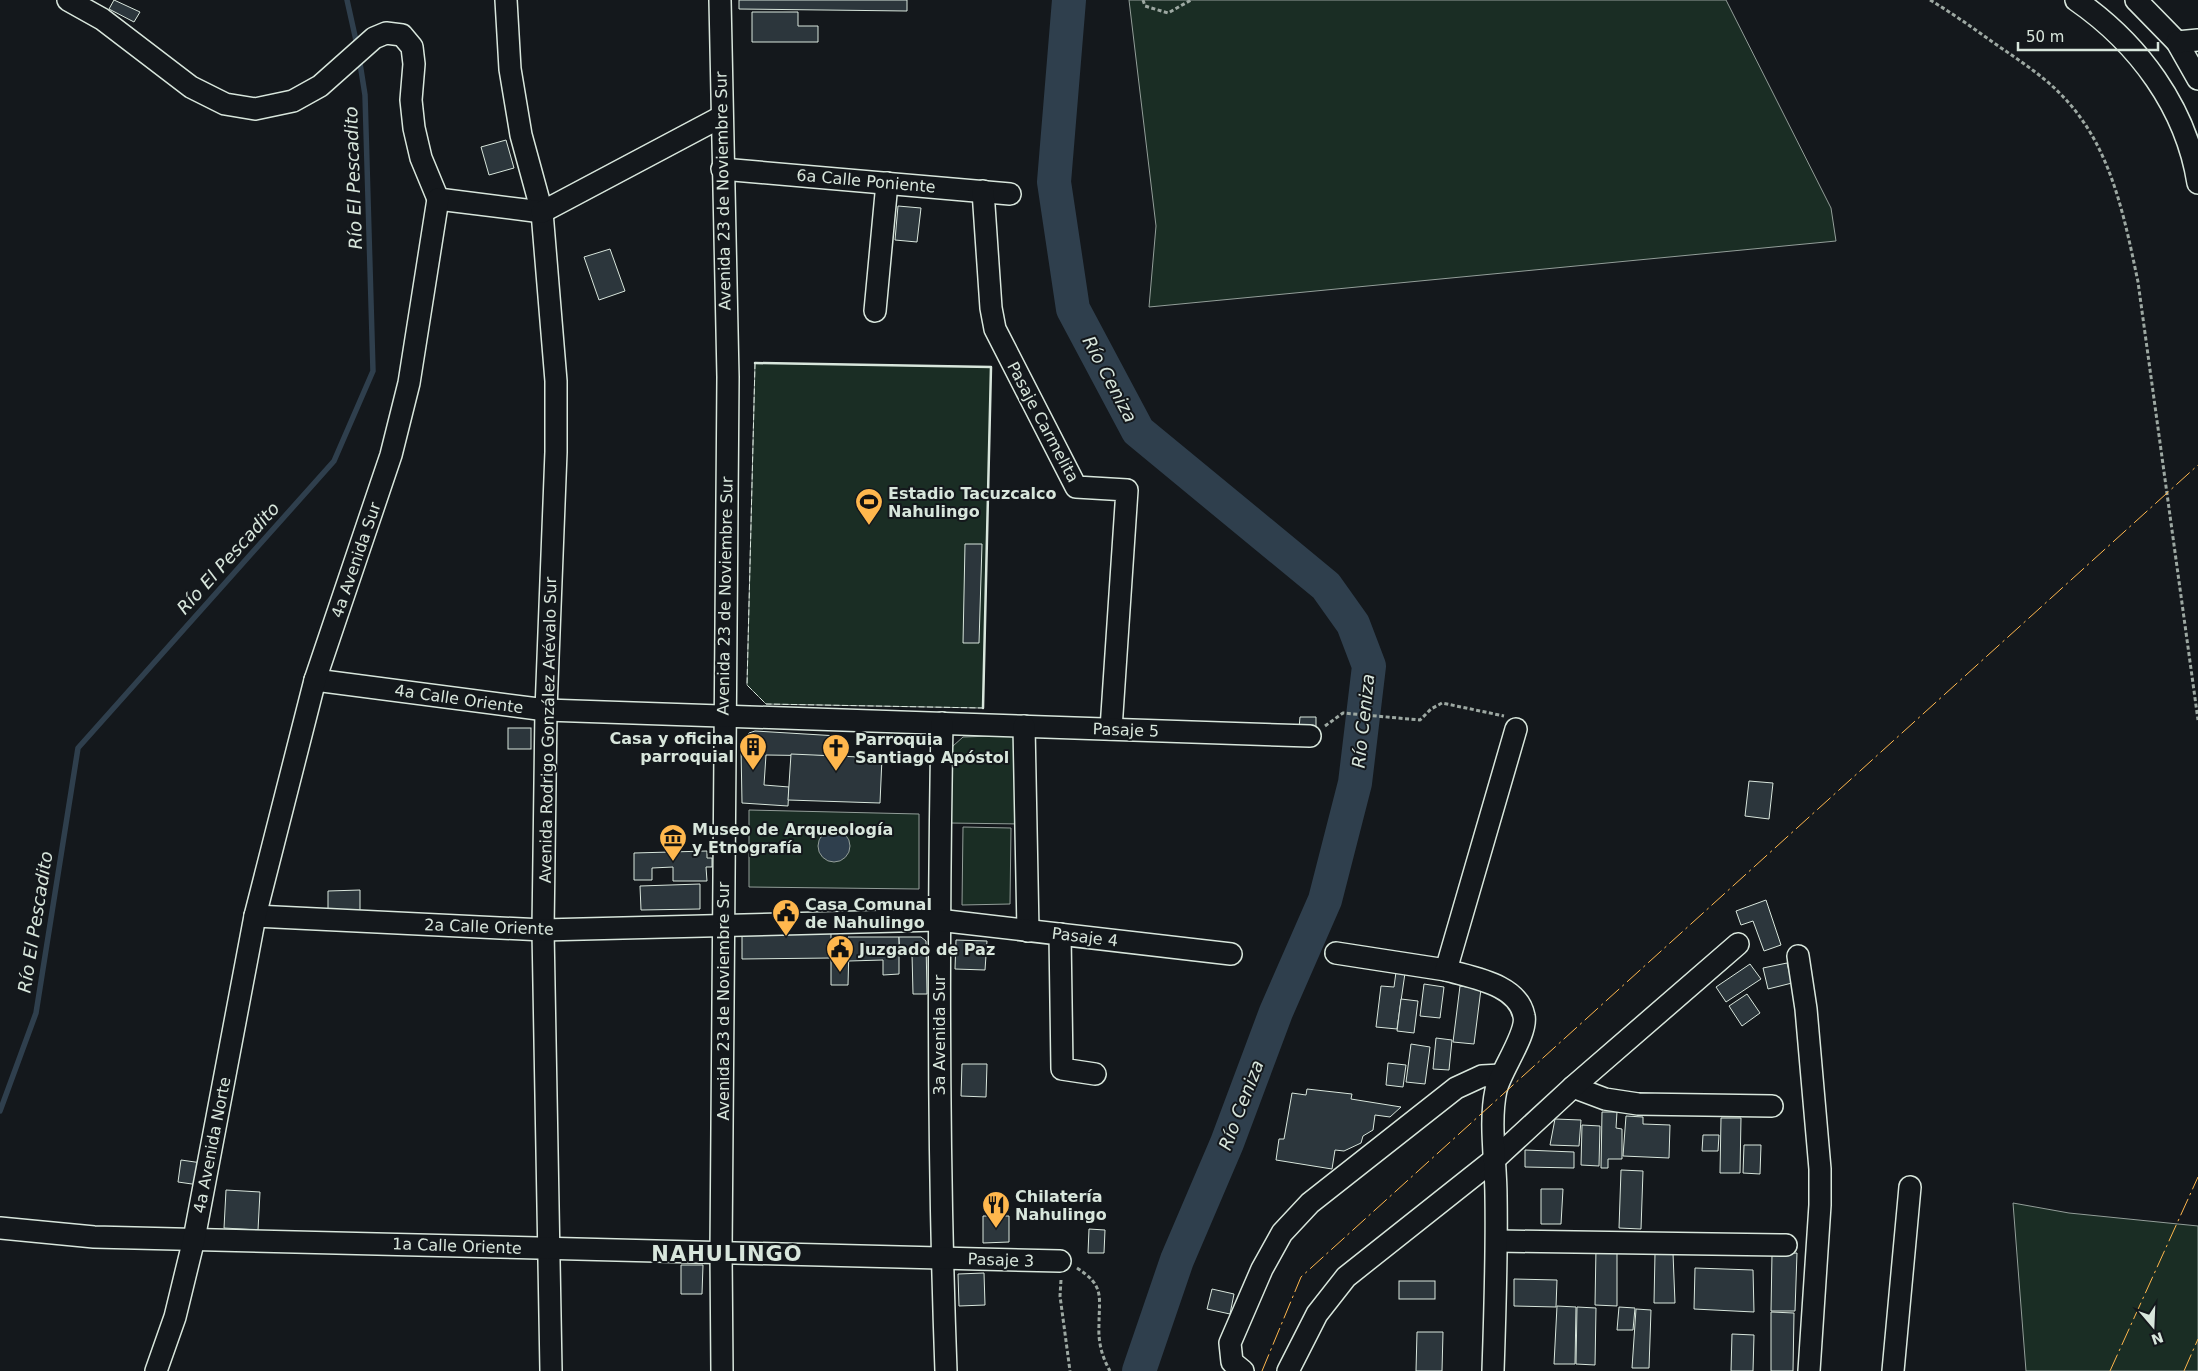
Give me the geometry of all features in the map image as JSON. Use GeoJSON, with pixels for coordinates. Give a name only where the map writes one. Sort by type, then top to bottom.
{"type":"FeatureCollection","features":[{"type":"Feature","properties":{"kind":"street"},"geometry":{"type":"LineString","coordinates":[[68,0],[102,19],[191,87],[225,104],[255,109],[293,101],[320,86],[374,38],[386,33],[402,35],[412,47],[414,64],[411,100],[414,128],[422,158],[438,199],[542,212],[721,117]]}},
{"type":"Feature","properties":{"kind":"street","name":"Avenida Rodrigo González Arévalo Sur"},"geometry":{"type":"LineString","coordinates":[[506,0],[510,69],[521,135],[542,212],[556,381],[556,452],[546,710],[543,930],[551,1371]]}},
{"type":"Feature","properties":{"kind":"street","name":"Avenida 23 de Noviembre Sur"},"geometry":{"type":"LineString","coordinates":[[720,0],[722,169],[728,376],[724,717],[722,1371]]}},
{"type":"Feature","properties":{"kind":"street"},"geometry":{"type":"LineString","coordinates":[[2076,0],[2133,49],[2161,86],[2184,129],[2198,183]]}},
{"type":"Feature","properties":{"kind":"street"},"geometry":{"type":"LineString","coordinates":[[2136,0],[2177,42],[2198,79]]}},
{"type":"Feature","properties":{"kind":"street"},"geometry":{"type":"LineString","coordinates":[[2177,42],[2198,40]]}},
{"type":"Feature","properties":{"kind":"street","name":"6a Calle Poniente"},"geometry":{"type":"LineString","coordinates":[[722,169],[1010,194]]}},
{"type":"Feature","properties":{"kind":"street"},"geometry":{"type":"LineString","coordinates":[[875,310],[887,183]]}},
{"type":"Feature","properties":{"kind":"street","name":"Pasaje Carmelita"},"geometry":{"type":"LineString","coordinates":[[983,191],[991,308],[999,341],[1076,488],[1127,490],[1111,729]]}},
{"type":"Feature","properties":{"kind":"street","name":"4a Avenida Sur"},"geometry":{"type":"LineString","coordinates":[[255,916],[315,680],[391,454],[408,383],[438,199]]}},
{"type":"Feature","properties":{"kind":"street","name":"4a Calle Oriente"},"geometry":{"type":"LineString","coordinates":[[315,680],[546,710],[724,717],[942,722]]}},
{"type":"Feature","properties":{"kind":"street","name":"Pasaje 5"},"geometry":{"type":"LineString","coordinates":[[942,722],[1310,736]]}},
{"type":"Feature","properties":{"kind":"street","name":"3a Avenida Sur"},"geometry":{"type":"LineString","coordinates":[[942,722],[938,920],[941,1258],[946,1371]]}},
{"type":"Feature","properties":{"kind":"street"},"geometry":{"type":"LineString","coordinates":[[1024,726],[1028,931]]}},
{"type":"Feature","properties":{"kind":"street"},"geometry":{"type":"LineString","coordinates":[[1446,970],[1516,729]]}},
{"type":"Feature","properties":{"kind":"street","name":"2a Calle Oriente"},"geometry":{"type":"LineString","coordinates":[[255,916],[543,930],[938,920]]}},
{"type":"Feature","properties":{"kind":"street","name":"4a Avenida Norte"},"geometry":{"type":"LineString","coordinates":[[156,1371],[174,1317],[194,1239],[255,916]]}},
{"type":"Feature","properties":{"kind":"street","name":"Pasaje 4"},"geometry":{"type":"LineString","coordinates":[[938,920],[1231,954]]}},
{"type":"Feature","properties":{"kind":"street"},"geometry":{"type":"LineString","coordinates":[[1060,934],[1062,1069],[1095,1074]]}},
{"type":"Feature","properties":{"kind":"street"},"geometry":{"type":"LineString","coordinates":[[1288,1371],[1317,1314],[1346,1277],[1496,1158],[1738,944]]}},
{"type":"Feature","properties":{"kind":"street"},"geometry":{"type":"LineString","coordinates":[[1336,953],[1446,970],[1498,986],[1517,999],[1525,1017],[1520,1037],[1501,1075],[1494,1108],[1497,1241],[1493,1371]]}},
{"type":"Feature","properties":{"kind":"street"},"geometry":{"type":"LineString","coordinates":[[1798,956],[1806,1009],[1820,1169],[1809,1371]]}},
{"type":"Feature","properties":{"kind":"street"},"geometry":{"type":"LineString","coordinates":[[1242,1371],[1232,1362],[1230,1343],[1262,1269],[1282,1234],[1310,1203],[1456,1088],[1482,1076],[1501,1075]]}},
{"type":"Feature","properties":{"kind":"street"},"geometry":{"type":"LineString","coordinates":[[1573,1088],[1605,1099],[1638,1104],[1772,1106]]}},
{"type":"Feature","properties":{"kind":"street"},"geometry":{"type":"LineString","coordinates":[[1893,1371],[1910,1187]]}},
{"type":"Feature","properties":{"kind":"street","name":"1a Calle Oriente"},"geometry":{"type":"LineString","coordinates":[[0,1228],[94,1237],[721,1253]]}},
{"type":"Feature","properties":{"kind":"street"},"geometry":{"type":"LineString","coordinates":[[1497,1241],[1786,1245]]}},
{"type":"Feature","properties":{"kind":"street","name":"Pasaje 3"},"geometry":{"type":"LineString","coordinates":[[721,1253],[1060,1261]]}},
{"type":"Feature","properties":{"kind":"path"},"geometry":{"type":"LineString","coordinates":[[1143,0],[1145,6],[1168,13],[1192,0]]}},
{"type":"Feature","properties":{"kind":"path"},"geometry":{"type":"LineString","coordinates":[[1930,0],[2040,74],[2069,102],[2089,130],[2106,165],[2125,218],[2138,282],[2198,720]]}},
{"type":"Feature","properties":{"kind":"path"},"geometry":{"type":"LineString","coordinates":[[1342,714],[1420,720],[1431,709],[1442,703],[1504,715],[1511,720],[1516,729]]}},
{"type":"Feature","properties":{"kind":"path"},"geometry":{"type":"LineString","coordinates":[[1070,1371],[1060,1296],[1060,1261],[1078,1269],[1094,1282],[1101,1302],[1100,1344],[1110,1371]]}},
{"type":"Feature","properties":{"kind":"green space"},"geometry":{"type":"Polygon","coordinates":[[[1129,0],[1726,0],[1831,208],[1836,241],[1149,307],[1156,226],[1129,0]]]}},
{"type":"Feature","properties":{"kind":"green space","name":"Estadio Tacuzcalco Nahulingo"},"geometry":{"type":"Polygon","coordinates":[[[755,363],[991,367],[983,708],[766,704],[747,685],[755,363]]]}},
{"type":"Feature","properties":{"kind":"green space"},"geometry":{"type":"Polygon","coordinates":[[[1021,735],[1022,824],[949,823],[950,752],[953,746],[963,737],[1021,735]]]}},
{"type":"Feature","properties":{"kind":"green space"},"geometry":{"type":"Polygon","coordinates":[[[749,810],[919,814],[919,889],[749,887],[749,810]]]}},
{"type":"Feature","properties":{"kind":"green space"},"geometry":{"type":"Polygon","coordinates":[[[963,827],[1011,828],[1010,904],[962,905],[963,827]]]}},
{"type":"Feature","properties":{"kind":"green space"},"geometry":{"type":"Polygon","coordinates":[[[2013,1203],[2069,1213],[2198,1226],[2198,1371],[2026,1371],[2013,1203]]]}},
{"type":"Feature","properties":{"kind":"water"},"geometry":{"type":"Polygon","coordinates":[[[834,830],[840,831],[845,835],[849,840],[849,852],[845,857],[840,861],[834,862],[828,861],[823,857],[819,852],[818,846],[819,840],[823,835],[828,831],[834,830]]]}},
{"type":"Feature","properties":{"kind":"building"},"geometry":{"type":"Polygon","coordinates":[[[114,0],[140,12],[134,22],[109,9],[114,0]]]}},
{"type":"Feature","properties":{"kind":"building"},"geometry":{"type":"Polygon","coordinates":[[[739,0],[907,0],[907,11],[739,9],[739,0]]]}},
{"type":"Feature","properties":{"kind":"building"},"geometry":{"type":"Polygon","coordinates":[[[752,12],[798,12],[798,26],[818,26],[818,42],[752,42],[752,12]]]}},
{"type":"Feature","properties":{"kind":"building"},"geometry":{"type":"Polygon","coordinates":[[[506,140],[514,168],[489,175],[481,147],[506,140]]]}},
{"type":"Feature","properties":{"kind":"building"},"geometry":{"type":"Polygon","coordinates":[[[898,206],[921,208],[917,242],[895,240],[898,206]]]}},
{"type":"Feature","properties":{"kind":"building"},"geometry":{"type":"Polygon","coordinates":[[[610,249],[625,291],[599,300],[584,257],[610,249]]]}},
{"type":"Feature","properties":{"kind":"building"},"geometry":{"type":"Polygon","coordinates":[[[965,544],[982,544],[979,643],[963,643],[965,544]]]}},
{"type":"Feature","properties":{"kind":"building"},"geometry":{"type":"Polygon","coordinates":[[[1300,717],[1316,717],[1316,728],[1299,728],[1300,717]]]}},
{"type":"Feature","properties":{"kind":"building"},"geometry":{"type":"Polygon","coordinates":[[[508,728],[531,728],[531,749],[508,749],[508,728]]]}},
{"type":"Feature","properties":{"kind":"building","name":"Casa y oficina parroquial"},"geometry":{"type":"Polygon","coordinates":[[[755,731],[838,736],[837,756],[766,755],[764,785],[789,787],[788,806],[742,803],[741,748],[749,733],[755,731]]]}},
{"type":"Feature","properties":{"kind":"building","name":"Parroquia Santiago Apóstol"},"geometry":{"type":"Polygon","coordinates":[[[791,754],[882,758],[880,803],[788,800],[791,754]]]}},
{"type":"Feature","properties":{"kind":"building"},"geometry":{"type":"Polygon","coordinates":[[[1749,781],[1773,783],[1769,819],[1745,816],[1749,781]]]}},
{"type":"Feature","properties":{"kind":"building","name":"Museo de Arqueología y Etnografía"},"geometry":{"type":"Polygon","coordinates":[[[707,851],[707,858],[712,858],[712,867],[706,867],[707,881],[673,881],[673,867],[652,868],[652,880],[634,880],[634,853],[707,851]]]}},
{"type":"Feature","properties":{"kind":"building"},"geometry":{"type":"Polygon","coordinates":[[[700,884],[700,909],[641,910],[640,886],[700,884]]]}},
{"type":"Feature","properties":{"kind":"building"},"geometry":{"type":"Polygon","coordinates":[[[360,890],[360,912],[328,913],[328,891],[360,890]]]}},
{"type":"Feature","properties":{"kind":"building"},"geometry":{"type":"Polygon","coordinates":[[[1766,900],[1781,945],[1764,951],[1753,921],[1741,925],[1736,911],[1766,900]]]}},
{"type":"Feature","properties":{"kind":"building","name":"Casa Comunal de Nahulingo"},"geometry":{"type":"Polygon","coordinates":[[[831,928],[831,958],[742,959],[742,929],[831,928]]]}},
{"type":"Feature","properties":{"kind":"building"},"geometry":{"type":"Polygon","coordinates":[[[848,937],[899,937],[899,974],[883,975],[883,960],[849,961],[848,937]]]}},
{"type":"Feature","properties":{"kind":"building"},"geometry":{"type":"Polygon","coordinates":[[[899,937],[921,937],[926,941],[927,994],[913,994],[912,954],[900,954],[899,937]]]}},
{"type":"Feature","properties":{"kind":"building"},"geometry":{"type":"Polygon","coordinates":[[[956,940],[987,941],[985,970],[955,969],[956,940]]]}},
{"type":"Feature","properties":{"kind":"building","name":"Juzgado de Paz"},"geometry":{"type":"Polygon","coordinates":[[[831,946],[849,946],[848,985],[831,985],[831,946]]]}},
{"type":"Feature","properties":{"kind":"building"},"geometry":{"type":"Polygon","coordinates":[[[1787,963],[1792,983],[1768,989],[1763,968],[1787,963]]]}},
{"type":"Feature","properties":{"kind":"building"},"geometry":{"type":"Polygon","coordinates":[[[1750,964],[1761,979],[1726,1002],[1716,987],[1750,964]]]}},
{"type":"Feature","properties":{"kind":"building"},"geometry":{"type":"Polygon","coordinates":[[[1396,972],[1405,973],[1397,1029],[1376,1027],[1381,986],[1394,987],[1396,972]]]}},
{"type":"Feature","properties":{"kind":"building"},"geometry":{"type":"Polygon","coordinates":[[[1424,984],[1444,987],[1440,1018],[1420,1016],[1424,984]]]}},
{"type":"Feature","properties":{"kind":"building"},"geometry":{"type":"Polygon","coordinates":[[[1460,986],[1481,989],[1474,1044],[1453,1042],[1460,986]]]}},
{"type":"Feature","properties":{"kind":"building"},"geometry":{"type":"Polygon","coordinates":[[[1747,994],[1760,1013],[1742,1026],[1729,1006],[1747,994]]]}},
{"type":"Feature","properties":{"kind":"building"},"geometry":{"type":"Polygon","coordinates":[[[1401,999],[1418,1001],[1414,1033],[1397,1031],[1401,999]]]}},
{"type":"Feature","properties":{"kind":"building"},"geometry":{"type":"Polygon","coordinates":[[[1436,1038],[1452,1040],[1449,1070],[1433,1069],[1436,1038]]]}},
{"type":"Feature","properties":{"kind":"building"},"geometry":{"type":"Polygon","coordinates":[[[1411,1044],[1430,1047],[1425,1084],[1406,1082],[1411,1044]]]}},
{"type":"Feature","properties":{"kind":"building"},"geometry":{"type":"Polygon","coordinates":[[[1388,1063],[1406,1065],[1403,1087],[1386,1085],[1388,1063]]]}},
{"type":"Feature","properties":{"kind":"building"},"geometry":{"type":"Polygon","coordinates":[[[962,1064],[987,1064],[986,1097],[961,1096],[962,1064]]]}},
{"type":"Feature","properties":{"kind":"building"},"geometry":{"type":"Polygon","coordinates":[[[1307,1089],[1352,1094],[1351,1099],[1401,1107],[1390,1117],[1375,1115],[1373,1130],[1363,1136],[1361,1143],[1344,1151],[1335,1150],[1332,1169],[1276,1160],[1279,1139],[1284,1139],[1292,1093],[1306,1095],[1307,1089]]]}},
{"type":"Feature","properties":{"kind":"building"},"geometry":{"type":"Polygon","coordinates":[[[1602,1112],[1617,1112],[1616,1128],[1622,1129],[1622,1159],[1608,1159],[1608,1168],[1601,1168],[1602,1112]]]}},
{"type":"Feature","properties":{"kind":"building"},"geometry":{"type":"Polygon","coordinates":[[[1626,1116],[1643,1117],[1643,1124],[1670,1125],[1669,1158],[1623,1156],[1626,1116]]]}},
{"type":"Feature","properties":{"kind":"building"},"geometry":{"type":"Polygon","coordinates":[[[1721,1118],[1741,1118],[1740,1173],[1720,1173],[1721,1118]]]}},
{"type":"Feature","properties":{"kind":"building"},"geometry":{"type":"Polygon","coordinates":[[[1555,1119],[1581,1120],[1579,1146],[1550,1145],[1555,1119]]]}},
{"type":"Feature","properties":{"kind":"building"},"geometry":{"type":"Polygon","coordinates":[[[1582,1125],[1600,1126],[1599,1166],[1581,1165],[1582,1125]]]}},
{"type":"Feature","properties":{"kind":"building"},"geometry":{"type":"Polygon","coordinates":[[[1703,1135],[1719,1135],[1718,1151],[1702,1151],[1703,1135]]]}},
{"type":"Feature","properties":{"kind":"building"},"geometry":{"type":"Polygon","coordinates":[[[1744,1145],[1761,1145],[1760,1174],[1743,1173],[1744,1145]]]}},
{"type":"Feature","properties":{"kind":"building"},"geometry":{"type":"Polygon","coordinates":[[[1525,1150],[1574,1152],[1574,1168],[1525,1167],[1525,1150]]]}},
{"type":"Feature","properties":{"kind":"building"},"geometry":{"type":"Polygon","coordinates":[[[181,1160],[202,1163],[199,1185],[178,1182],[181,1160]]]}},
{"type":"Feature","properties":{"kind":"building"},"geometry":{"type":"Polygon","coordinates":[[[1621,1170],[1643,1171],[1641,1229],[1619,1228],[1621,1170]]]}},
{"type":"Feature","properties":{"kind":"building"},"geometry":{"type":"Polygon","coordinates":[[[1541,1189],[1563,1189],[1561,1224],[1541,1224],[1541,1189]]]}},
{"type":"Feature","properties":{"kind":"building"},"geometry":{"type":"Polygon","coordinates":[[[226,1190],[260,1192],[258,1230],[224,1228],[226,1190]]]}},
{"type":"Feature","properties":{"kind":"building","name":"Chilatería Nahulingo"},"geometry":{"type":"Polygon","coordinates":[[[983,1216],[1009,1216],[1009,1242],[983,1243],[983,1216]]]}},
{"type":"Feature","properties":{"kind":"building"},"geometry":{"type":"Polygon","coordinates":[[[1089,1229],[1105,1230],[1104,1253],[1088,1253],[1089,1229]]]}},
{"type":"Feature","properties":{"kind":"building"},"geometry":{"type":"Polygon","coordinates":[[[1596,1248],[1617,1248],[1617,1306],[1595,1305],[1596,1248]]]}},
{"type":"Feature","properties":{"kind":"building"},"geometry":{"type":"Polygon","coordinates":[[[1655,1253],[1673,1253],[1675,1303],[1654,1303],[1655,1253]]]}},
{"type":"Feature","properties":{"kind":"building"},"geometry":{"type":"Polygon","coordinates":[[[1797,1253],[1795,1311],[1771,1311],[1772,1254],[1797,1253]]]}},
{"type":"Feature","properties":{"kind":"building"},"geometry":{"type":"Polygon","coordinates":[[[681,1265],[703,1265],[702,1294],[681,1294],[681,1265]]]}},
{"type":"Feature","properties":{"kind":"building"},"geometry":{"type":"Polygon","coordinates":[[[1695,1268],[1753,1270],[1754,1312],[1694,1309],[1695,1268]]]}},
{"type":"Feature","properties":{"kind":"building"},"geometry":{"type":"Polygon","coordinates":[[[984,1273],[985,1305],[959,1306],[958,1274],[984,1273]]]}},
{"type":"Feature","properties":{"kind":"building"},"geometry":{"type":"Polygon","coordinates":[[[1514,1279],[1557,1280],[1556,1307],[1514,1306],[1514,1279]]]}},
{"type":"Feature","properties":{"kind":"building"},"geometry":{"type":"Polygon","coordinates":[[[1399,1281],[1435,1281],[1435,1299],[1399,1299],[1399,1281]]]}},
{"type":"Feature","properties":{"kind":"building"},"geometry":{"type":"Polygon","coordinates":[[[1212,1289],[1234,1294],[1230,1314],[1207,1309],[1212,1289]]]}},
{"type":"Feature","properties":{"kind":"building"},"geometry":{"type":"Polygon","coordinates":[[[1557,1306],[1576,1307],[1575,1364],[1554,1364],[1557,1306]]]}},
{"type":"Feature","properties":{"kind":"building"},"geometry":{"type":"Polygon","coordinates":[[[1577,1307],[1596,1308],[1595,1365],[1576,1364],[1577,1307]]]}},
{"type":"Feature","properties":{"kind":"building"},"geometry":{"type":"Polygon","coordinates":[[[1619,1307],[1635,1308],[1633,1330],[1617,1330],[1619,1307]]]}},
{"type":"Feature","properties":{"kind":"building"},"geometry":{"type":"Polygon","coordinates":[[[1636,1309],[1651,1310],[1649,1368],[1632,1368],[1636,1309]]]}},
{"type":"Feature","properties":{"kind":"building"},"geometry":{"type":"Polygon","coordinates":[[[1771,1312],[1794,1313],[1793,1371],[1771,1371],[1771,1312]]]}},
{"type":"Feature","properties":{"kind":"building"},"geometry":{"type":"Polygon","coordinates":[[[1417,1332],[1443,1332],[1442,1371],[1416,1371],[1417,1332]]]}},
{"type":"Feature","properties":{"kind":"building"},"geometry":{"type":"Polygon","coordinates":[[[1732,1334],[1754,1335],[1753,1371],[1731,1371],[1732,1334]]]}},
{"type":"Feature","properties":{"kind":"waterway","name":"Río El Pescadito"},"geometry":{"type":"LineString","coordinates":[[347,0],[357,45]]}},
{"type":"Feature","properties":{"kind":"waterway","name":"Río Ceniza"},"geometry":{"type":"LineString","coordinates":[[1069,0],[1054,182],[1073,309],[1138,431],[1326,586],[1353,624],[1369,666],[1355,783],[1325,900],[1276,1012],[1227,1143],[1177,1260],[1139,1371]]}},
{"type":"Feature","properties":{"kind":"waterway","name":"Río El Pescadito"},"geometry":{"type":"LineString","coordinates":[[0,1111],[36,1013],[78,748],[334,461],[373,371],[365,95],[359,57]]}},
{"type":"Feature","properties":{"kind":"fence"},"geometry":{"type":"LineString","coordinates":[[755,363],[747,685],[766,704],[983,708]]}},
{"type":"Feature","properties":{"kind":"wall"},"geometry":{"type":"LineString","coordinates":[[755,363],[991,367],[983,708]]}},
{"type":"Feature","properties":{"kind":"power"},"geometry":{"type":"LineString","coordinates":[[1262,1371],[1301,1277],[2198,465]]}},
{"type":"Feature","properties":{"kind":"power"},"geometry":{"type":"LineString","coordinates":[[2110,1371],[2198,1177]]}},
{"type":"Feature","properties":{"kind":"power"},"geometry":{"type":"LineString","coordinates":[[2184,1371],[2198,1339]]}},
{"type":"Feature","properties":{"kind":"place","name":"Estadio Tacuzcalco Nahulingo"},"geometry":{"type":"Point","coordinates":[869,526]}},
{"type":"Feature","properties":{"kind":"place","name":"Casa y oficina parroquial"},"geometry":{"type":"Point","coordinates":[753,771]}},
{"type":"Feature","properties":{"kind":"place","name":"Parroquia Santiago Apóstol"},"geometry":{"type":"Point","coordinates":[836,772]}},
{"type":"Feature","properties":{"kind":"place","name":"Museo de Arqueología y Etnografía"},"geometry":{"type":"Point","coordinates":[673,862]}},
{"type":"Feature","properties":{"kind":"place","name":"Casa Comunal de Nahulingo"},"geometry":{"type":"Point","coordinates":[786,937]}},
{"type":"Feature","properties":{"kind":"place","name":"Juzgado de Paz"},"geometry":{"type":"Point","coordinates":[840,973]}},
{"type":"Feature","properties":{"kind":"place","name":"Chilatería Nahulingo"},"geometry":{"type":"Point","coordinates":[996,1229]}},
{"type":"Feature","properties":{"kind":"district","name":"NAHULINGO"},"geometry":{"type":"Point","coordinates":[727,1254]}}]}
